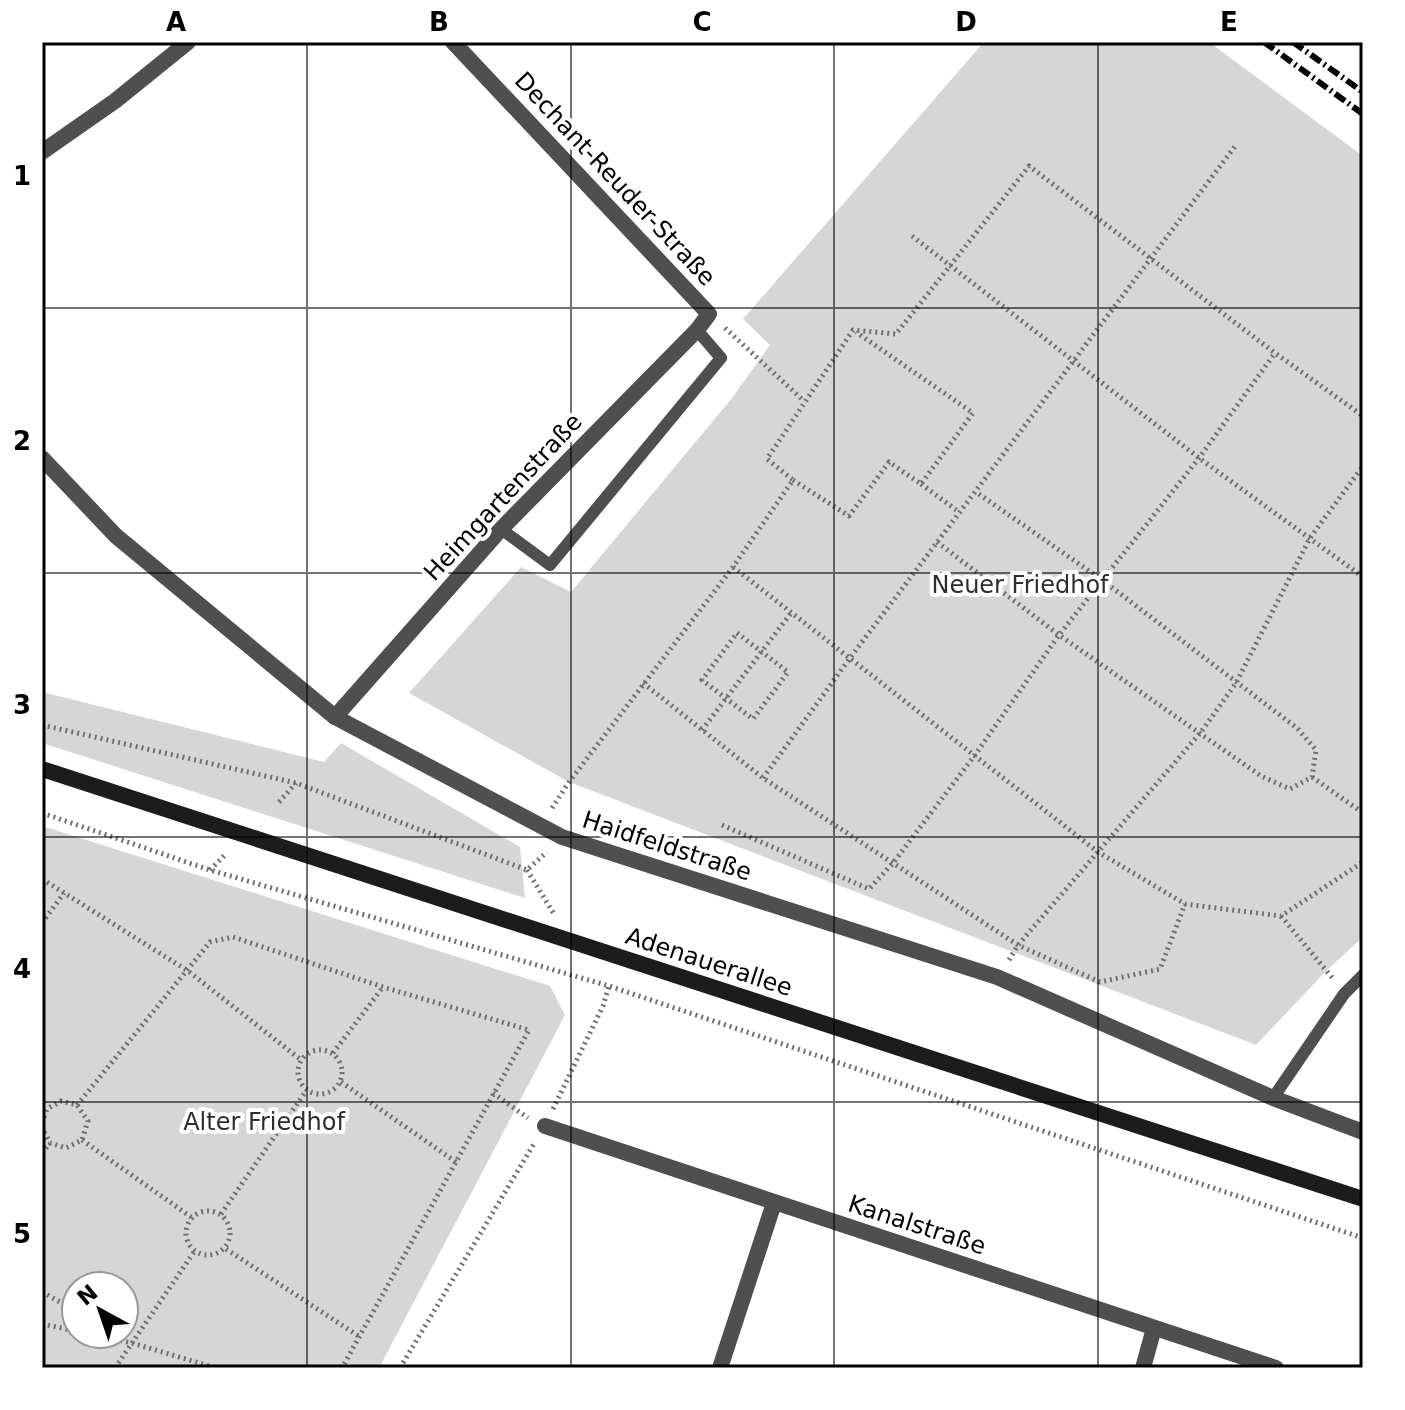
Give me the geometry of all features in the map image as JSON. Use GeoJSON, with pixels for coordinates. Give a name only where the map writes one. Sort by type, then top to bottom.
{"type":"FeatureCollection","features":[{"type":"Feature","properties":{"kind":"main road","name":"Adenauerallee"},"geometry":{"type":"LineString","coordinates":[[42,769],[1363,1199]]}},
{"type":"Feature","properties":{"kind":"street"},"geometry":{"type":"LineString","coordinates":[[42,152],[115,101],[188,42]]}},
{"type":"Feature","properties":{"kind":"street","name":"Dechant-Reuder-Straße"},"geometry":{"type":"LineString","coordinates":[[453,42],[709,314]]}},
{"type":"Feature","properties":{"kind":"street","name":"Heimgartenstraße"},"geometry":{"type":"LineString","coordinates":[[335,717],[501,529],[697,330],[709,314]]}},
{"type":"Feature","properties":{"kind":"street","name":"Haidfeldstraße"},"geometry":{"type":"LineString","coordinates":[[42,458],[116,536],[335,717],[562,837],[997,977],[1273,1098],[1363,1132]]}},
{"type":"Feature","properties":{"kind":"street","name":"Kanalstraße"},"geometry":{"type":"LineString","coordinates":[[545,1126],[1276,1368]]}},
{"type":"Feature","properties":{"kind":"street"},"geometry":{"type":"LineString","coordinates":[[720,1368],[774,1203]]}},
{"type":"Feature","properties":{"kind":"street"},"geometry":{"type":"LineString","coordinates":[[1143,1368],[1154,1328]]}},
{"type":"Feature","properties":{"kind":"lane"},"geometry":{"type":"LineString","coordinates":[[501,529],[550,565],[721,358],[697,330]]}},
{"type":"Feature","properties":{"kind":"lane"},"geometry":{"type":"LineString","coordinates":[[1273,1098],[1344,994],[1363,975]]}},
{"type":"Feature","properties":{"kind":"path"},"geometry":{"type":"LineString","coordinates":[[763,778],[1236,145]]}},
{"type":"Feature","properties":{"kind":"path"},"geometry":{"type":"LineString","coordinates":[[853,330],[896,334],[1029,166],[1363,416]]}},
{"type":"Feature","properties":{"kind":"path"},"geometry":{"type":"LineString","coordinates":[[912,236],[1199,458],[1363,577]]}},
{"type":"Feature","properties":{"kind":"path"},"geometry":{"type":"LineString","coordinates":[[709,314],[804,401]]}},
{"type":"Feature","properties":{"kind":"path"},"geometry":{"type":"LineString","coordinates":[[853,330],[767,459],[793,480],[849,516],[889,462],[959,512]]}},
{"type":"Feature","properties":{"kind":"path"},"geometry":{"type":"LineString","coordinates":[[853,330],[973,413],[921,484]]}},
{"type":"Feature","properties":{"kind":"path"},"geometry":{"type":"LineString","coordinates":[[722,825],[869,889],[893,863],[975,755],[1059,635],[1199,458],[1275,353]]}},
{"type":"Feature","properties":{"kind":"path"},"geometry":{"type":"LineString","coordinates":[[997,977],[1018,945],[1201,732],[1236,683],[1310,538],[1363,466]]}},
{"type":"Feature","properties":{"kind":"path"},"geometry":{"type":"LineString","coordinates":[[541,826],[569,782],[733,567],[793,480]]}},
{"type":"Feature","properties":{"kind":"path"},"geometry":{"type":"LineString","coordinates":[[976,492],[1102,580],[1297,728],[1316,750],[1312,777]]}},
{"type":"Feature","properties":{"kind":"path"},"geometry":{"type":"LineString","coordinates":[[937,542],[1059,635],[1261,776],[1290,789],[1312,777]]}},
{"type":"Feature","properties":{"kind":"path"},"geometry":{"type":"LineString","coordinates":[[733,567],[1098,852],[1185,904],[1281,916],[1363,862]]}},
{"type":"Feature","properties":{"kind":"path"},"geometry":{"type":"LineString","coordinates":[[702,730],[791,613]]}},
{"type":"Feature","properties":{"kind":"path"},"geometry":{"type":"LineString","coordinates":[[737,633],[761,652],[788,672],[753,719],[702,680],[737,633]]}},
{"type":"Feature","properties":{"kind":"path"},"geometry":{"type":"LineString","coordinates":[[643,683],[763,778],[1018,945],[1100,982],[1160,969],[1185,904]]}},
{"type":"Feature","properties":{"kind":"path"},"geometry":{"type":"LineString","coordinates":[[42,725],[296,783],[527,870],[573,943]]}},
{"type":"Feature","properties":{"kind":"path"},"geometry":{"type":"LineString","coordinates":[[1312,777],[1363,813]]}},
{"type":"Feature","properties":{"kind":"path"},"geometry":{"type":"LineString","coordinates":[[279,802],[296,783]]}},
{"type":"Feature","properties":{"kind":"path"},"geometry":{"type":"LineString","coordinates":[[42,813],[210,870],[609,986],[1363,1238]]}},
{"type":"Feature","properties":{"kind":"path"},"geometry":{"type":"LineString","coordinates":[[527,870],[562,837]]}},
{"type":"Feature","properties":{"kind":"path"},"geometry":{"type":"LineString","coordinates":[[210,870],[225,855]]}},
{"type":"Feature","properties":{"kind":"path"},"geometry":{"type":"LineString","coordinates":[[42,879],[188,971],[300,1059]]}},
{"type":"Feature","properties":{"kind":"path"},"geometry":{"type":"LineString","coordinates":[[42,923],[64,893]]}},
{"type":"Feature","properties":{"kind":"path"},"geometry":{"type":"LineString","coordinates":[[1281,916],[1327,970]]}},
{"type":"Feature","properties":{"kind":"path"},"geometry":{"type":"LineString","coordinates":[[77,1105],[210,942],[233,937],[383,987],[529,1030],[342,1368]]}},
{"type":"Feature","properties":{"kind":"path"},"geometry":{"type":"LineString","coordinates":[[400,1368],[545,1126],[603,1006],[609,986]]}},
{"type":"Feature","properties":{"kind":"path"},"geometry":{"type":"LineString","coordinates":[[333,1053],[383,987]]}},
{"type":"Feature","properties":{"kind":"path"},"geometry":{"type":"LineString","coordinates":[[317,1049],[333,1053],[343,1069],[341,1082],[322,1095],[306,1091],[297,1073],[300,1059],[317,1049]]}},
{"type":"Feature","properties":{"kind":"path"},"geometry":{"type":"LineString","coordinates":[[341,1082],[456,1162]]}},
{"type":"Feature","properties":{"kind":"path"},"geometry":{"type":"LineString","coordinates":[[221,1214],[306,1091]]}},
{"type":"Feature","properties":{"kind":"path"},"geometry":{"type":"LineString","coordinates":[[493,1093],[520,1113],[545,1126]]}},
{"type":"Feature","properties":{"kind":"path"},"geometry":{"type":"LineString","coordinates":[[61,1101],[77,1105],[88,1121],[82,1140],[66,1148],[50,1143],[42,1125],[45,1107],[61,1101]]}},
{"type":"Feature","properties":{"kind":"path"},"geometry":{"type":"LineString","coordinates":[[82,1140],[191,1217]]}},
{"type":"Feature","properties":{"kind":"path"},"geometry":{"type":"LineString","coordinates":[[42,1153],[50,1143]]}},
{"type":"Feature","properties":{"kind":"path"},"geometry":{"type":"LineString","coordinates":[[205,1210],[221,1214],[232,1230],[226,1249],[210,1257],[194,1252],[185,1234],[191,1217],[205,1210]]}},
{"type":"Feature","properties":{"kind":"path"},"geometry":{"type":"LineString","coordinates":[[226,1249],[360,1337]]}},
{"type":"Feature","properties":{"kind":"path"},"geometry":{"type":"LineString","coordinates":[[140,1331],[194,1252]]}},
{"type":"Feature","properties":{"kind":"path"},"geometry":{"type":"LineString","coordinates":[[42,1292],[60,1302]]}},
{"type":"Feature","properties":{"kind":"path"},"geometry":{"type":"LineString","coordinates":[[140,1345],[216,1368]]}},
{"type":"Feature","properties":{"kind":"path"},"geometry":{"type":"LineString","coordinates":[[115,1368],[127,1350]]}},
{"type":"Feature","properties":{"kind":"green space","name":"Neuer Friedhof"},"geometry":{"type":"Polygon","coordinates":[[[984,42],[1209,42],[1363,156],[1363,937],[1256,1045],[569,782],[409,693],[521,567],[571,592],[732,398],[770,345],[743,319],[984,42]]]}},
{"type":"Feature","properties":{"kind":"green space"},"geometry":{"type":"Polygon","coordinates":[[[42,692],[324,762],[341,743],[520,847],[525,898],[42,743],[42,692]]]}},
{"type":"Feature","properties":{"kind":"green space","name":"Alter Friedhof"},"geometry":{"type":"Polygon","coordinates":[[[42,826],[550,986],[565,1015],[379,1368],[42,1368],[42,826]]]}},
{"type":"Feature","properties":{"kind":"railway"},"geometry":{"type":"LineString","coordinates":[[1264,42],[1363,114]]}},
{"type":"Feature","properties":{"kind":"railway"},"geometry":{"type":"LineString","coordinates":[[1293,42],[1363,92]]}}]}
